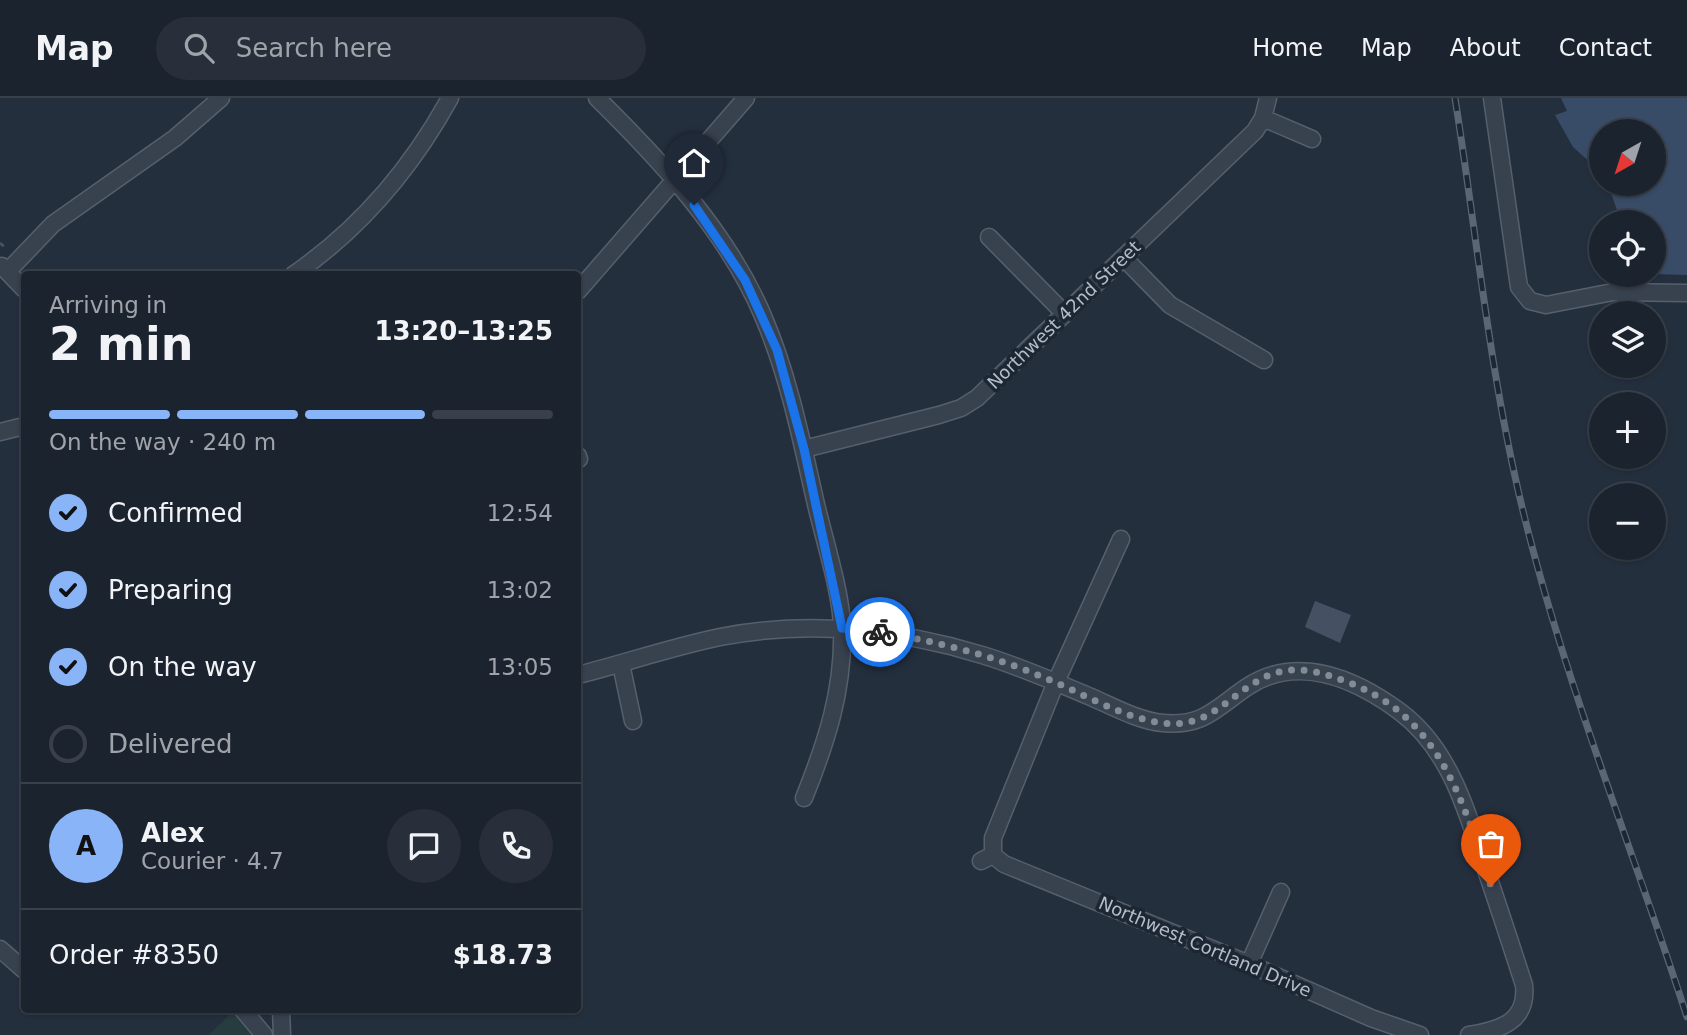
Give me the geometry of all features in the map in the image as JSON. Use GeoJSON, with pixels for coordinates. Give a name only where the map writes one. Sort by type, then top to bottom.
{"type":"FeatureCollection","features":[{"type":"Feature","properties":{"kind":"street"},"geometry":{"type":"LineString","coordinates":[[21,286],[4,268],[53,224],[175,138],[221,98]]}},
{"type":"Feature","properties":{"kind":"street"},"geometry":{"type":"LineString","coordinates":[[298,271],[338,242],[368,214],[425,141],[450,98]]}},
{"type":"Feature","properties":{"kind":"street"},"geometry":{"type":"LineString","coordinates":[[597,98],[675,178],[745,280],[777,350],[804,449],[842,628],[839,690],[831,726],[804,798]]}},
{"type":"Feature","properties":{"kind":"street"},"geometry":{"type":"LineString","coordinates":[[581,287],[746,98]]}},
{"type":"Feature","properties":{"kind":"street","name":"Northwest 42nd Street"},"geometry":{"type":"LineString","coordinates":[[804,449],[961,408],[993,384],[1255,131],[1263,118],[1268,98]]}},
{"type":"Feature","properties":{"kind":"street"},"geometry":{"type":"LineString","coordinates":[[1492,98],[1518,287],[1530,301],[1546,304],[1613,292],[1687,292]]}},
{"type":"Feature","properties":{"kind":"street"},"geometry":{"type":"LineString","coordinates":[[1263,118],[1312,139]]}},
{"type":"Feature","properties":{"kind":"street"},"geometry":{"type":"LineString","coordinates":[[989,237],[1064,313]]}},
{"type":"Feature","properties":{"kind":"street"},"geometry":{"type":"LineString","coordinates":[[1124,258],[1184,316],[1264,360]]}},
{"type":"Feature","properties":{"kind":"street"},"geometry":{"type":"LineString","coordinates":[[0,432],[21,427]]}},
{"type":"Feature","properties":{"kind":"street","name":"Northwest Cortland Drive"},"geometry":{"type":"LineString","coordinates":[[1121,539],[1056,682],[987,858],[1249,964],[1371,1018],[1420,1035]]}},
{"type":"Feature","properties":{"kind":"street"},"geometry":{"type":"LineString","coordinates":[[581,674],[723,637],[765,631],[842,628],[936,642],[982,655],[1056,682],[1130,714],[1164,723],[1207,716],[1231,702],[1244,689],[1276,673],[1298,670],[1322,673],[1352,683],[1402,713],[1423,734],[1457,786],[1524,985],[1532,1001],[1520,1015],[1501,1026],[1469,1035]]}},
{"type":"Feature","properties":{"kind":"street"},"geometry":{"type":"LineString","coordinates":[[621,664],[633,721]]}},
{"type":"Feature","properties":{"kind":"street"},"geometry":{"type":"LineString","coordinates":[[1249,964],[1281,892]]}},
{"type":"Feature","properties":{"kind":"street"},"geometry":{"type":"LineString","coordinates":[[0,949],[21,967]]}},
{"type":"Feature","properties":{"kind":"street"},"geometry":{"type":"LineString","coordinates":[[246,1013],[264,1035]]}},
{"type":"Feature","properties":{"kind":"street"},"geometry":{"type":"LineString","coordinates":[[281,1013],[282,1035]]}},
{"type":"Feature","properties":{"kind":"path"},"geometry":{"type":"LineString","coordinates":[[0,243],[7,249]]}},
{"type":"Feature","properties":{"kind":"green space"},"geometry":{"type":"Polygon","coordinates":[[[232,1013],[246,1013],[264,1035],[208,1035],[232,1013]]]}},
{"type":"Feature","properties":{"kind":"water"},"geometry":{"type":"Polygon","coordinates":[[[1561,98],[1687,98],[1687,275],[1666,274],[1666,210],[1617,210],[1612,196],[1666,196],[1666,119],[1589,119],[1589,161],[1573,147],[1555,115],[1567,111],[1561,98]]]}},
{"type":"Feature","properties":{"kind":"building"},"geometry":{"type":"Polygon","coordinates":[[[1315,601],[1351,615],[1340,643],[1305,627],[1315,601]]]}},
{"type":"Feature","properties":{"kind":"railway"},"geometry":{"type":"LineString","coordinates":[[1455,98],[1493,360],[1524,515],[1580,705],[1687,1017]]}},
{"type":"Feature","properties":{"kind":"way so far"},"geometry":{"type":"LineString","coordinates":[[880,632],[936,642],[982,655],[1130,714],[1164,723],[1207,716],[1231,702],[1244,689],[1276,673],[1298,670],[1322,673],[1352,683],[1402,713],[1443,760],[1457,786],[1491,886]]}},
{"type":"Feature","properties":{"kind":"route"},"geometry":{"type":"LineString","coordinates":[[694,205],[745,280],[777,350],[804,449],[842,628],[880,632]]}}]}
